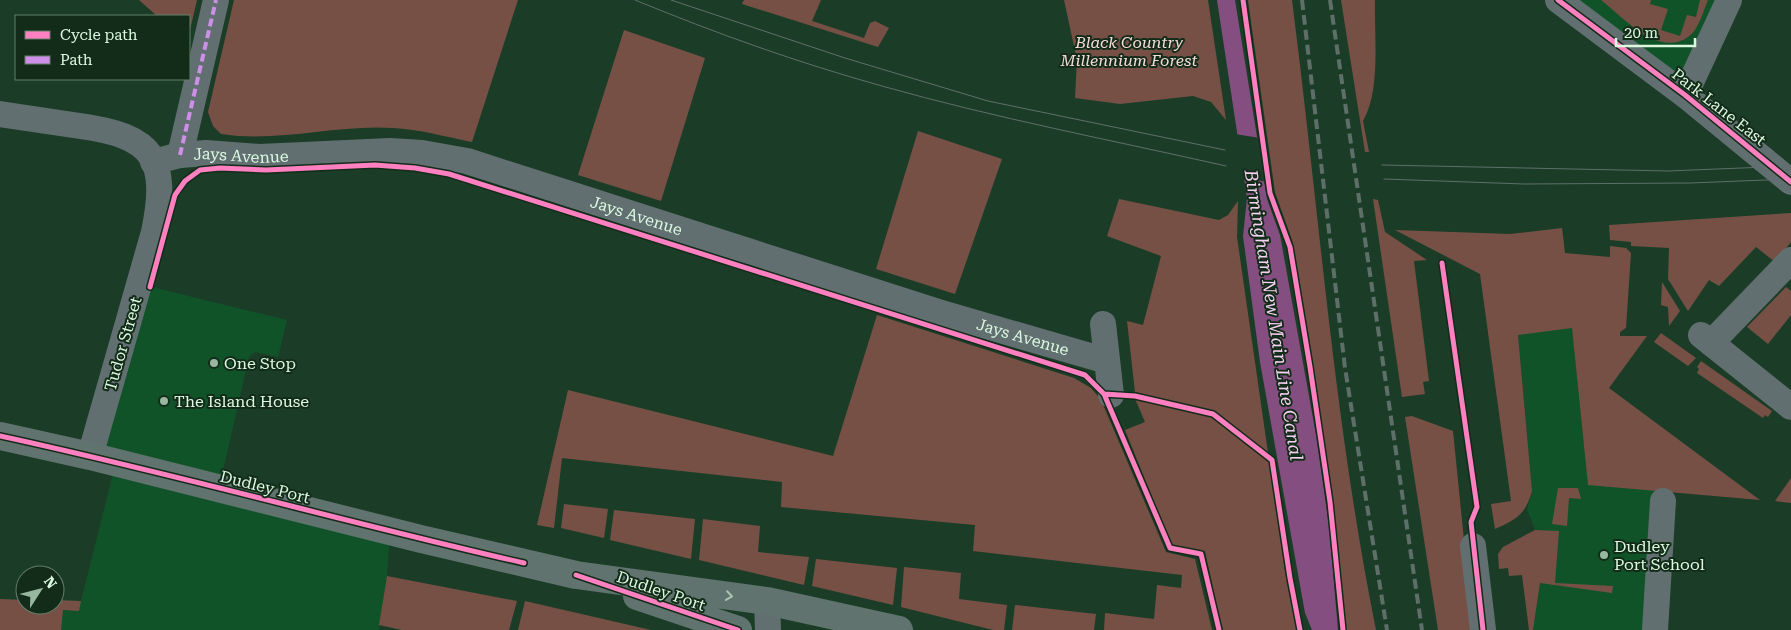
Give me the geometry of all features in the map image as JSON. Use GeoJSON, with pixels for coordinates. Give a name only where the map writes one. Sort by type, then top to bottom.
{"type":"FeatureCollection","features":[{"type":"Feature","properties":{"kind":"highway","name":"Dudley Port"},"geometry":{"type":"LineString","coordinates":[[0,436],[90,456],[421,539],[576,575],[767,602],[899,630]]}},
{"type":"Feature","properties":{"kind":"highway","name":"Dudley Port"},"geometry":{"type":"LineString","coordinates":[[576,575],[738,630]]}},
{"type":"Feature","properties":{"kind":"street"},"geometry":{"type":"LineString","coordinates":[[180,155],[216,0]]}},
{"type":"Feature","properties":{"kind":"street","name":"Park Lane East"},"geometry":{"type":"LineString","coordinates":[[1558,0],[1685,95],[1791,182]]}},
{"type":"Feature","properties":{"kind":"street"},"geometry":{"type":"LineString","coordinates":[[1685,95],[1729,0]]}},
{"type":"Feature","properties":{"kind":"street","name":"Tudor Street"},"geometry":{"type":"LineString","coordinates":[[0,114],[113,130],[134,139],[151,155],[159,177],[160,203],[154,232],[90,456]]}},
{"type":"Feature","properties":{"kind":"street","name":"Jays Avenue"},"geometry":{"type":"LineString","coordinates":[[153,162],[180,155],[206,154],[260,157],[390,151],[422,153],[467,161],[938,312],[1107,360]]}},
{"type":"Feature","properties":{"kind":"street"},"geometry":{"type":"LineString","coordinates":[[1791,260],[1706,339],[1791,407]]}},
{"type":"Feature","properties":{"kind":"street"},"geometry":{"type":"LineString","coordinates":[[1103,324],[1111,395]]}},
{"type":"Feature","properties":{"kind":"street"},"geometry":{"type":"LineString","coordinates":[[1655,630],[1663,501]]}},
{"type":"Feature","properties":{"kind":"street"},"geometry":{"type":"LineString","coordinates":[[1473,546],[1482,630]]}},
{"type":"Feature","properties":{"kind":"street"},"geometry":{"type":"LineString","coordinates":[[767,602],[768,630]]}},
{"type":"Feature","properties":{"kind":"shaded area"},"geometry":{"type":"Polygon","coordinates":[[[1558,0],[1729,0],[1685,95],[1558,0]]]}},
{"type":"Feature","properties":{"kind":"shaded area","name":"Dudley Port School"},"geometry":{"type":"Polygon","coordinates":[[[1562,228],[1588,484],[1654,490],[1649,573],[1649,630],[1533,630],[1540,583],[1535,530],[1527,509],[1532,491],[1518,334],[1562,228]]]}},
{"type":"Feature","properties":{"kind":"shaded area"},"geometry":{"type":"Polygon","coordinates":[[[156,288],[287,320],[278,357],[255,352],[249,357],[219,488],[390,531],[387,576],[379,630],[0,630],[0,599],[15,600],[15,615],[65,615],[65,600],[81,601],[116,462],[90,456],[139,289],[156,288]]]}},
{"type":"Feature","properties":{"kind":"green space"},"geometry":{"type":"Polygon","coordinates":[[[139,0],[197,0],[190,30],[190,15],[156,15],[139,0]]]}},
{"type":"Feature","properties":{"kind":"green space"},"geometry":{"type":"Polygon","coordinates":[[[234,0],[518,0],[472,142],[403,129],[372,127],[286,135],[243,136],[221,134],[213,126],[208,112],[234,0]]]}},
{"type":"Feature","properties":{"kind":"green space"},"geometry":{"type":"Polygon","coordinates":[[[744,0],[821,0],[812,21],[864,38],[870,23],[875,21],[889,28],[878,47],[742,4],[744,0]]]}},
{"type":"Feature","properties":{"kind":"green space","name":"Black Country Millennium Forest"},"geometry":{"type":"Polygon","coordinates":[[[1064,0],[1208,0],[1226,120],[1211,102],[1193,96],[1120,104],[1075,98],[1077,60],[1064,0]]]}},
{"type":"Feature","properties":{"kind":"green space"},"geometry":{"type":"Polygon","coordinates":[[[1248,0],[1292,0],[1338,395],[1361,552],[1376,630],[1346,630],[1333,501],[1311,350],[1293,243],[1275,192],[1248,0]]]}},
{"type":"Feature","properties":{"kind":"green space"},"geometry":{"type":"Polygon","coordinates":[[[1341,0],[1375,0],[1376,46],[1374,79],[1369,108],[1363,121],[1369,152],[1365,152],[1341,0]]]}},
{"type":"Feature","properties":{"kind":"green space"},"geometry":{"type":"Polygon","coordinates":[[[1601,0],[1651,0],[1650,4],[1668,9],[1661,30],[1680,36],[1687,15],[1696,17],[1700,0],[1708,0],[1698,25],[1692,34],[1677,42],[1665,42],[1653,39],[1642,33],[1601,0]]]}},
{"type":"Feature","properties":{"kind":"green space"},"geometry":{"type":"Polygon","coordinates":[[[624,30],[705,58],[661,201],[578,175],[624,30]]]}},
{"type":"Feature","properties":{"kind":"green space"},"geometry":{"type":"Polygon","coordinates":[[[918,131],[1002,159],[955,294],[876,269],[918,131]]]}},
{"type":"Feature","properties":{"kind":"green space"},"geometry":{"type":"Polygon","coordinates":[[[1119,199],[1219,220],[1228,215],[1238,201],[1237,237],[1286,578],[1297,630],[1222,630],[1205,551],[1172,546],[1125,430],[1145,422],[1136,401],[1127,321],[1143,325],[1161,256],[1107,236],[1119,199]]]}},
{"type":"Feature","properties":{"kind":"green space"},"geometry":{"type":"Polygon","coordinates":[[[1373,199],[1378,200],[1385,232],[1427,260],[1414,261],[1429,381],[1423,382],[1425,394],[1402,397],[1373,199]]]}},
{"type":"Feature","properties":{"kind":"green space"},"geometry":{"type":"Polygon","coordinates":[[[1791,213],[1791,242],[1775,262],[1756,247],[1719,286],[1709,280],[1688,311],[1668,279],[1669,248],[1631,246],[1631,242],[1610,240],[1609,225],[1791,213]]]}},
{"type":"Feature","properties":{"kind":"green space"},"geometry":{"type":"Polygon","coordinates":[[[1562,228],[1565,253],[1610,257],[1610,246],[1626,248],[1631,253],[1626,328],[1620,332],[1620,336],[1647,336],[1609,388],[1760,500],[1588,485],[1572,328],[1518,335],[1532,491],[1523,511],[1515,519],[1495,529],[1491,504],[1511,501],[1480,274],[1395,230],[1510,234],[1562,228]]]}},
{"type":"Feature","properties":{"kind":"green space"},"geometry":{"type":"Polygon","coordinates":[[[1662,282],[1680,311],[1669,326],[1668,307],[1661,305],[1662,282]]]}},
{"type":"Feature","properties":{"kind":"green space"},"geometry":{"type":"Polygon","coordinates":[[[1786,287],[1791,291],[1791,315],[1768,344],[1747,327],[1786,287]]]}},
{"type":"Feature","properties":{"kind":"green space"},"geometry":{"type":"Polygon","coordinates":[[[877,315],[1074,378],[1091,388],[1101,400],[1166,552],[1195,559],[1212,630],[1104,630],[1105,613],[1154,619],[1157,585],[1181,588],[1182,575],[973,551],[975,525],[781,507],[782,482],[562,458],[554,528],[537,525],[568,390],[833,456],[877,315]]]}},
{"type":"Feature","properties":{"kind":"green space"},"geometry":{"type":"Polygon","coordinates":[[[1661,333],[1696,358],[1688,366],[1654,342],[1661,333]]]}},
{"type":"Feature","properties":{"kind":"green space"},"geometry":{"type":"Polygon","coordinates":[[[1701,361],[1772,411],[1768,417],[1765,415],[1763,418],[1697,373],[1699,369],[1697,367],[1701,361]]]}},
{"type":"Feature","properties":{"kind":"green space"},"geometry":{"type":"Polygon","coordinates":[[[1412,416],[1453,431],[1473,630],[1438,630],[1405,417],[1412,416]]]}},
{"type":"Feature","properties":{"kind":"green space"},"geometry":{"type":"Polygon","coordinates":[[[1791,478],[1791,503],[1775,501],[1791,478]]]}},
{"type":"Feature","properties":{"kind":"green space"},"geometry":{"type":"Polygon","coordinates":[[[1558,488],[1578,488],[1581,499],[1569,498],[1567,526],[1552,524],[1558,488]]]}},
{"type":"Feature","properties":{"kind":"green space"},"geometry":{"type":"Polygon","coordinates":[[[564,504],[608,509],[604,538],[561,528],[564,504]]]}},
{"type":"Feature","properties":{"kind":"green space"},"geometry":{"type":"Polygon","coordinates":[[[614,510],[695,519],[691,559],[610,540],[614,510]]]}},
{"type":"Feature","properties":{"kind":"green space"},"geometry":{"type":"Polygon","coordinates":[[[703,519],[760,526],[758,552],[809,557],[804,585],[699,560],[703,519]]]}},
{"type":"Feature","properties":{"kind":"green space"},"geometry":{"type":"Polygon","coordinates":[[[1535,530],[1559,531],[1555,583],[1613,586],[1612,593],[1540,583],[1533,630],[1529,630],[1522,575],[1509,576],[1508,568],[1499,569],[1498,554],[1503,547],[1535,530]]]}},
{"type":"Feature","properties":{"kind":"green space"},"geometry":{"type":"Polygon","coordinates":[[[816,559],[897,568],[893,605],[812,586],[816,559]]]}},
{"type":"Feature","properties":{"kind":"green space"},"geometry":{"type":"Polygon","coordinates":[[[904,567],[961,573],[959,599],[1007,605],[1004,630],[993,630],[901,607],[904,567]]]}},
{"type":"Feature","properties":{"kind":"green space"},"geometry":{"type":"Polygon","coordinates":[[[387,576],[517,601],[509,630],[402,630],[379,625],[387,576]]]}},
{"type":"Feature","properties":{"kind":"green space"},"geometry":{"type":"Polygon","coordinates":[[[0,599],[15,600],[15,615],[62,615],[61,630],[0,630],[0,599]]]}},
{"type":"Feature","properties":{"kind":"green space"},"geometry":{"type":"Polygon","coordinates":[[[65,600],[81,601],[79,611],[65,610],[65,600]]]}},
{"type":"Feature","properties":{"kind":"green space"},"geometry":{"type":"Polygon","coordinates":[[[525,601],[651,630],[518,630],[525,601]]]}},
{"type":"Feature","properties":{"kind":"green space"},"geometry":{"type":"Polygon","coordinates":[[[1015,605],[1096,614],[1094,630],[1012,630],[1015,605]]]}},
{"type":"Feature","properties":{"kind":"water","name":"Birmingham New Main Line Canal"},"geometry":{"type":"Polygon","coordinates":[[[1217,0],[1235,0],[1267,199],[1280,235],[1316,435],[1329,526],[1338,630],[1312,630],[1305,613],[1260,362],[1243,236],[1247,198],[1217,0]]]}},
{"type":"Feature","properties":{"kind":"pier"},"geometry":{"type":"Polygon","coordinates":[[[1235,134],[1260,138],[1267,182],[1242,177],[1235,134]]]}},
{"type":"Feature","properties":{"kind":"tram line"},"geometry":{"type":"LineString","coordinates":[[635,0],[757,47],[882,86],[1010,119],[1226,166]]}},
{"type":"Feature","properties":{"kind":"tram line"},"geometry":{"type":"LineString","coordinates":[[671,0],[845,58],[988,101],[1225,150]]}},
{"type":"Feature","properties":{"kind":"tram line"},"geometry":{"type":"LineString","coordinates":[[1382,165],[1668,171],[1791,166]]}},
{"type":"Feature","properties":{"kind":"tram line"},"geometry":{"type":"LineString","coordinates":[[1384,179],[1524,184],[1690,183],[1791,179]]}},
{"type":"Feature","properties":{"kind":"railway"},"geometry":{"type":"LineString","coordinates":[[1302,0],[1345,368],[1387,630]]}},
{"type":"Feature","properties":{"kind":"railway"},"geometry":{"type":"LineString","coordinates":[[1330,0],[1422,630]]}},
{"type":"Feature","properties":{"kind":"marked path"},"geometry":{"type":"LineString","coordinates":[[180,155],[216,0]]}},
{"type":"Feature","properties":{"kind":"cycle path"},"geometry":{"type":"LineString","coordinates":[[1243,0],[1270,193],[1290,247],[1310,367],[1330,502],[1343,630]]}},
{"type":"Feature","properties":{"kind":"cycle path"},"geometry":{"type":"LineString","coordinates":[[1558,0],[1685,95],[1791,182]]}},
{"type":"Feature","properties":{"kind":"cycle path"},"geometry":{"type":"LineString","coordinates":[[150,287],[175,195],[185,181],[200,170],[220,168],[266,170],[375,165],[415,168],[449,174],[1085,375],[1104,394],[1170,548],[1201,554],[1219,630]]}},
{"type":"Feature","properties":{"kind":"cycle path"},"geometry":{"type":"LineString","coordinates":[[1442,263],[1477,507],[1471,522],[1483,630]]}},
{"type":"Feature","properties":{"kind":"cycle path"},"geometry":{"type":"LineString","coordinates":[[1104,394],[1135,396],[1213,414],[1272,460],[1300,630]]}},
{"type":"Feature","properties":{"kind":"cycle path"},"geometry":{"type":"LineString","coordinates":[[0,436],[132,466],[524,563]]}},
{"type":"Feature","properties":{"kind":"cycle path"},"geometry":{"type":"LineString","coordinates":[[576,575],[738,630]]}},
{"type":"Feature","properties":{"kind":"place","name":"One Stop"},"geometry":{"type":"Point","coordinates":[214,363]}},
{"type":"Feature","properties":{"kind":"place","name":"The Island House"},"geometry":{"type":"Point","coordinates":[164,401]}},
{"type":"Feature","properties":{"kind":"place","name":"Dudley Port School"},"geometry":{"type":"Point","coordinates":[1604,555]}}]}
